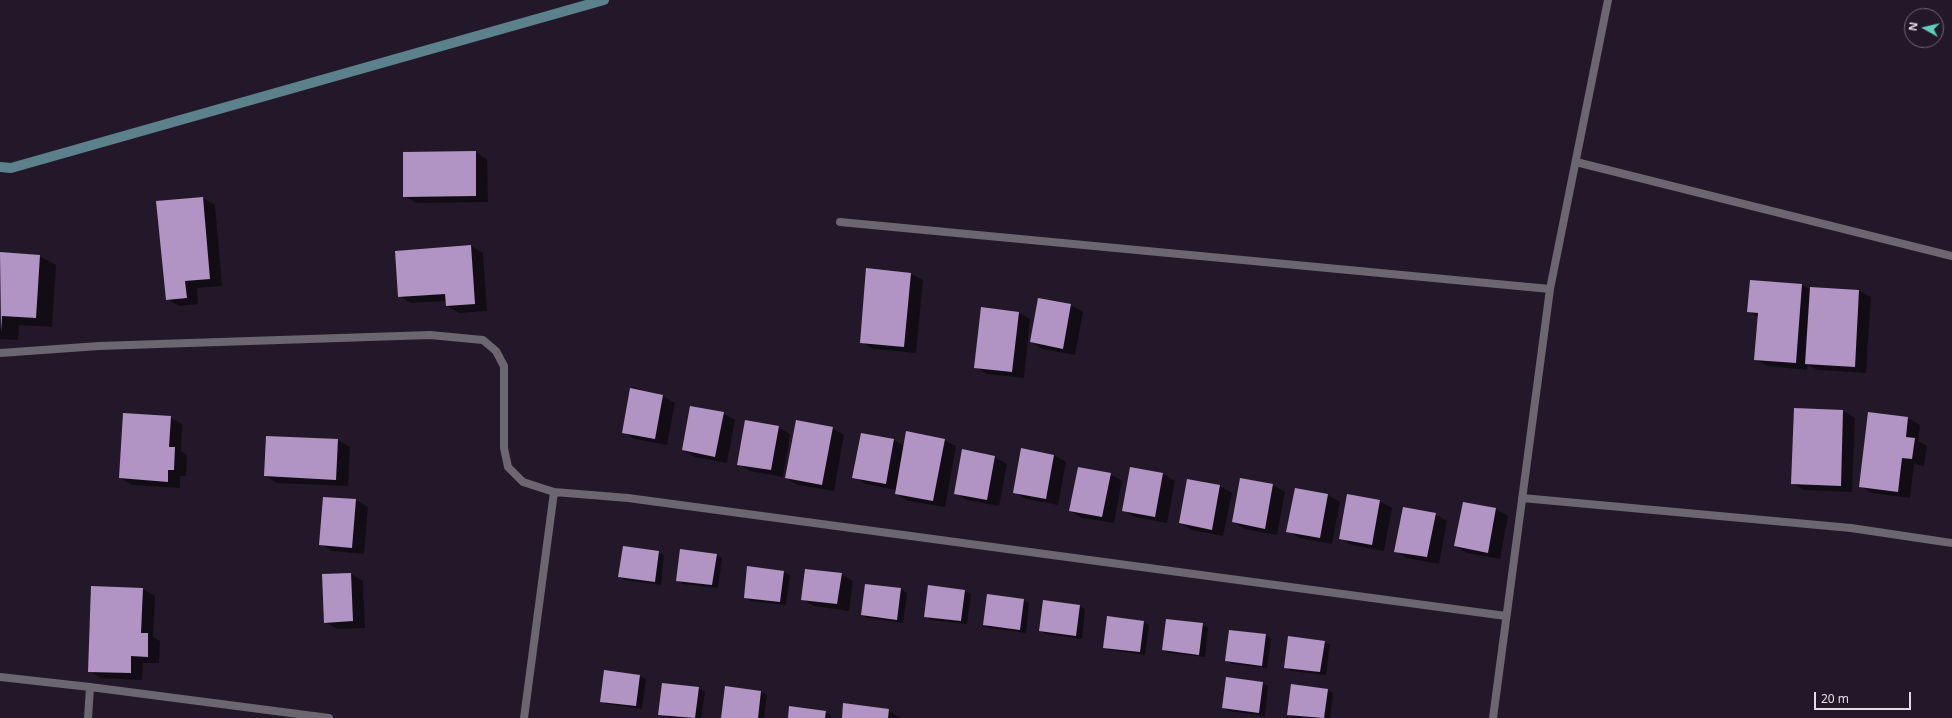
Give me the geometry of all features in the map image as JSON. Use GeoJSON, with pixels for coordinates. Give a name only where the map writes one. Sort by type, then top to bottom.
{"type":"FeatureCollection","features":[{"type":"Feature","properties":{"kind":"street"},"geometry":{"type":"LineString","coordinates":[[1493,718],[1550,289],[1608,0]]}},
{"type":"Feature","properties":{"kind":"street"},"geometry":{"type":"LineString","coordinates":[[1576,162],[1952,256]]}},
{"type":"Feature","properties":{"kind":"street"},"geometry":{"type":"LineString","coordinates":[[840,222],[1550,289]]}},
{"type":"Feature","properties":{"kind":"street"},"geometry":{"type":"LineString","coordinates":[[0,353],[99,346],[430,335],[483,340],[496,351],[504,366],[504,448],[508,467],[523,482],[554,492],[628,498],[1506,616]]}},
{"type":"Feature","properties":{"kind":"street"},"geometry":{"type":"LineString","coordinates":[[524,718],[554,492]]}},
{"type":"Feature","properties":{"kind":"street"},"geometry":{"type":"LineString","coordinates":[[1522,498],[1852,528],[1952,543]]}},
{"type":"Feature","properties":{"kind":"street"},"geometry":{"type":"LineString","coordinates":[[0,677],[90,687],[329,718]]}},
{"type":"Feature","properties":{"kind":"street"},"geometry":{"type":"LineString","coordinates":[[88,718],[90,687]]}},
{"type":"Feature","properties":{"kind":"building"},"geometry":{"type":"Polygon","coordinates":[[[476,151],[476,196],[403,197],[403,152],[476,151]]]}},
{"type":"Feature","properties":{"kind":"building"},"geometry":{"type":"Polygon","coordinates":[[[203,197],[210,279],[185,281],[187,298],[166,300],[156,201],[203,197]]]}},
{"type":"Feature","properties":{"kind":"building"},"geometry":{"type":"Polygon","coordinates":[[[471,245],[475,304],[446,306],[445,294],[398,297],[395,251],[471,245]]]}},
{"type":"Feature","properties":{"kind":"building"},"geometry":{"type":"Polygon","coordinates":[[[0,252],[40,255],[36,318],[2,316],[1,332],[0,252]]]}},
{"type":"Feature","properties":{"kind":"building"},"geometry":{"type":"Polygon","coordinates":[[[866,268],[911,273],[904,347],[860,343],[866,268]]]}},
{"type":"Feature","properties":{"kind":"building"},"geometry":{"type":"Polygon","coordinates":[[[1750,280],[1802,284],[1796,363],[1754,360],[1758,313],[1747,312],[1750,280]]]}},
{"type":"Feature","properties":{"kind":"building"},"geometry":{"type":"Polygon","coordinates":[[[1810,287],[1859,290],[1855,367],[1805,364],[1810,287]]]}},
{"type":"Feature","properties":{"kind":"building"},"geometry":{"type":"Polygon","coordinates":[[[1038,298],[1071,304],[1063,349],[1030,342],[1038,298]]]}},
{"type":"Feature","properties":{"kind":"building"},"geometry":{"type":"Polygon","coordinates":[[[981,307],[1019,312],[1012,372],[974,368],[981,307]]]}},
{"type":"Feature","properties":{"kind":"building"},"geometry":{"type":"Polygon","coordinates":[[[630,388],[663,395],[655,439],[622,433],[630,388]]]}},
{"type":"Feature","properties":{"kind":"building"},"geometry":{"type":"Polygon","coordinates":[[[690,406],[724,412],[715,457],[682,450],[690,406]]]}},
{"type":"Feature","properties":{"kind":"building"},"geometry":{"type":"Polygon","coordinates":[[[1794,408],[1843,410],[1841,486],[1791,484],[1794,408]]]}},
{"type":"Feature","properties":{"kind":"building"},"geometry":{"type":"Polygon","coordinates":[[[1868,412],[1908,417],[1906,437],[1915,438],[1912,459],[1902,458],[1898,492],[1859,487],[1868,412]]]}},
{"type":"Feature","properties":{"kind":"building"},"geometry":{"type":"Polygon","coordinates":[[[123,413],[171,416],[169,447],[175,447],[174,470],[168,470],[168,482],[119,478],[123,413]]]}},
{"type":"Feature","properties":{"kind":"building"},"geometry":{"type":"Polygon","coordinates":[[[745,420],[779,426],[771,470],[737,465],[745,420]]]}},
{"type":"Feature","properties":{"kind":"building"},"geometry":{"type":"Polygon","coordinates":[[[796,420],[833,427],[822,485],[785,478],[796,420]]]}},
{"type":"Feature","properties":{"kind":"building"},"geometry":{"type":"Polygon","coordinates":[[[906,431],[945,439],[933,501],[895,494],[906,431]]]}},
{"type":"Feature","properties":{"kind":"building"},"geometry":{"type":"Polygon","coordinates":[[[861,433],[894,439],[886,484],[852,478],[861,433]]]}},
{"type":"Feature","properties":{"kind":"building"},"geometry":{"type":"Polygon","coordinates":[[[266,436],[338,439],[336,480],[264,476],[266,436]]]}},
{"type":"Feature","properties":{"kind":"building"},"geometry":{"type":"Polygon","coordinates":[[[1021,448],[1054,455],[1046,499],[1013,493],[1021,448]]]}},
{"type":"Feature","properties":{"kind":"building"},"geometry":{"type":"Polygon","coordinates":[[[962,449],[995,456],[987,500],[954,494],[962,449]]]}},
{"type":"Feature","properties":{"kind":"building"},"geometry":{"type":"Polygon","coordinates":[[[1078,467],[1111,473],[1102,517],[1069,511],[1078,467]]]}},
{"type":"Feature","properties":{"kind":"building"},"geometry":{"type":"Polygon","coordinates":[[[1130,467],[1163,473],[1155,517],[1122,511],[1130,467]]]}},
{"type":"Feature","properties":{"kind":"building"},"geometry":{"type":"Polygon","coordinates":[[[1240,478],[1273,484],[1265,529],[1232,522],[1240,478]]]}},
{"type":"Feature","properties":{"kind":"building"},"geometry":{"type":"Polygon","coordinates":[[[1187,479],[1220,485],[1212,530],[1179,523],[1187,479]]]}},
{"type":"Feature","properties":{"kind":"building"},"geometry":{"type":"Polygon","coordinates":[[[1295,488],[1328,494],[1320,538],[1286,532],[1295,488]]]}},
{"type":"Feature","properties":{"kind":"building"},"geometry":{"type":"Polygon","coordinates":[[[1347,494],[1380,500],[1372,545],[1339,539],[1347,494]]]}},
{"type":"Feature","properties":{"kind":"building"},"geometry":{"type":"Polygon","coordinates":[[[323,497],[356,499],[352,548],[319,545],[323,497]]]}},
{"type":"Feature","properties":{"kind":"building"},"geometry":{"type":"Polygon","coordinates":[[[1463,502],[1496,508],[1488,553],[1454,546],[1463,502]]]}},
{"type":"Feature","properties":{"kind":"building"},"geometry":{"type":"Polygon","coordinates":[[[1403,507],[1436,513],[1427,557],[1394,552],[1403,507]]]}},
{"type":"Feature","properties":{"kind":"building"},"geometry":{"type":"Polygon","coordinates":[[[623,546],[659,551],[655,582],[618,577],[623,546]]]}},
{"type":"Feature","properties":{"kind":"building"},"geometry":{"type":"Polygon","coordinates":[[[680,549],[717,554],[712,585],[676,581],[680,549]]]}},
{"type":"Feature","properties":{"kind":"building"},"geometry":{"type":"Polygon","coordinates":[[[747,566],[784,571],[780,602],[744,598],[747,566]]]}},
{"type":"Feature","properties":{"kind":"building"},"geometry":{"type":"Polygon","coordinates":[[[805,569],[842,573],[837,604],[801,600],[805,569]]]}},
{"type":"Feature","properties":{"kind":"building"},"geometry":{"type":"Polygon","coordinates":[[[351,573],[353,621],[324,623],[322,574],[351,573]]]}},
{"type":"Feature","properties":{"kind":"building"},"geometry":{"type":"Polygon","coordinates":[[[865,584],[901,588],[897,620],[861,615],[865,584]]]}},
{"type":"Feature","properties":{"kind":"building"},"geometry":{"type":"Polygon","coordinates":[[[928,585],[965,590],[961,621],[924,617],[928,585]]]}},
{"type":"Feature","properties":{"kind":"building"},"geometry":{"type":"Polygon","coordinates":[[[91,586],[143,588],[141,633],[148,633],[148,657],[131,656],[131,673],[88,672],[91,586]]]}},
{"type":"Feature","properties":{"kind":"building"},"geometry":{"type":"Polygon","coordinates":[[[987,594],[1024,599],[1020,630],[983,625],[987,594]]]}},
{"type":"Feature","properties":{"kind":"building"},"geometry":{"type":"Polygon","coordinates":[[[1043,600],[1080,605],[1076,636],[1039,631],[1043,600]]]}},
{"type":"Feature","properties":{"kind":"building"},"geometry":{"type":"Polygon","coordinates":[[[1107,616],[1144,621],[1140,652],[1103,648],[1107,616]]]}},
{"type":"Feature","properties":{"kind":"building"},"geometry":{"type":"Polygon","coordinates":[[[1166,619],[1203,623],[1199,655],[1162,650],[1166,619]]]}},
{"type":"Feature","properties":{"kind":"building"},"geometry":{"type":"Polygon","coordinates":[[[1229,630],[1266,634],[1262,666],[1225,661],[1229,630]]]}},
{"type":"Feature","properties":{"kind":"building"},"geometry":{"type":"Polygon","coordinates":[[[1288,636],[1325,641],[1320,672],[1284,668],[1288,636]]]}},
{"type":"Feature","properties":{"kind":"building"},"geometry":{"type":"Polygon","coordinates":[[[604,670],[640,675],[636,706],[600,702],[604,670]]]}},
{"type":"Feature","properties":{"kind":"building"},"geometry":{"type":"Polygon","coordinates":[[[1226,677],[1263,682],[1259,713],[1222,708],[1226,677]]]}},
{"type":"Feature","properties":{"kind":"building"},"geometry":{"type":"Polygon","coordinates":[[[662,683],[699,687],[695,718],[658,715],[662,683]]]}},
{"type":"Feature","properties":{"kind":"building"},"geometry":{"type":"Polygon","coordinates":[[[1291,684],[1328,689],[1324,718],[1287,715],[1291,684]]]}},
{"type":"Feature","properties":{"kind":"building"},"geometry":{"type":"Polygon","coordinates":[[[725,686],[761,691],[758,718],[721,718],[725,686]]]}},
{"type":"Feature","properties":{"kind":"building"},"geometry":{"type":"Polygon","coordinates":[[[843,703],[889,709],[888,718],[842,718],[843,703]]]}},
{"type":"Feature","properties":{"kind":"building"},"geometry":{"type":"Polygon","coordinates":[[[789,706],[826,711],[825,718],[788,718],[789,706]]]}},
{"type":"Feature","properties":{"kind":"waterway"},"geometry":{"type":"LineString","coordinates":[[0,167],[11,168],[604,0]]}}]}
